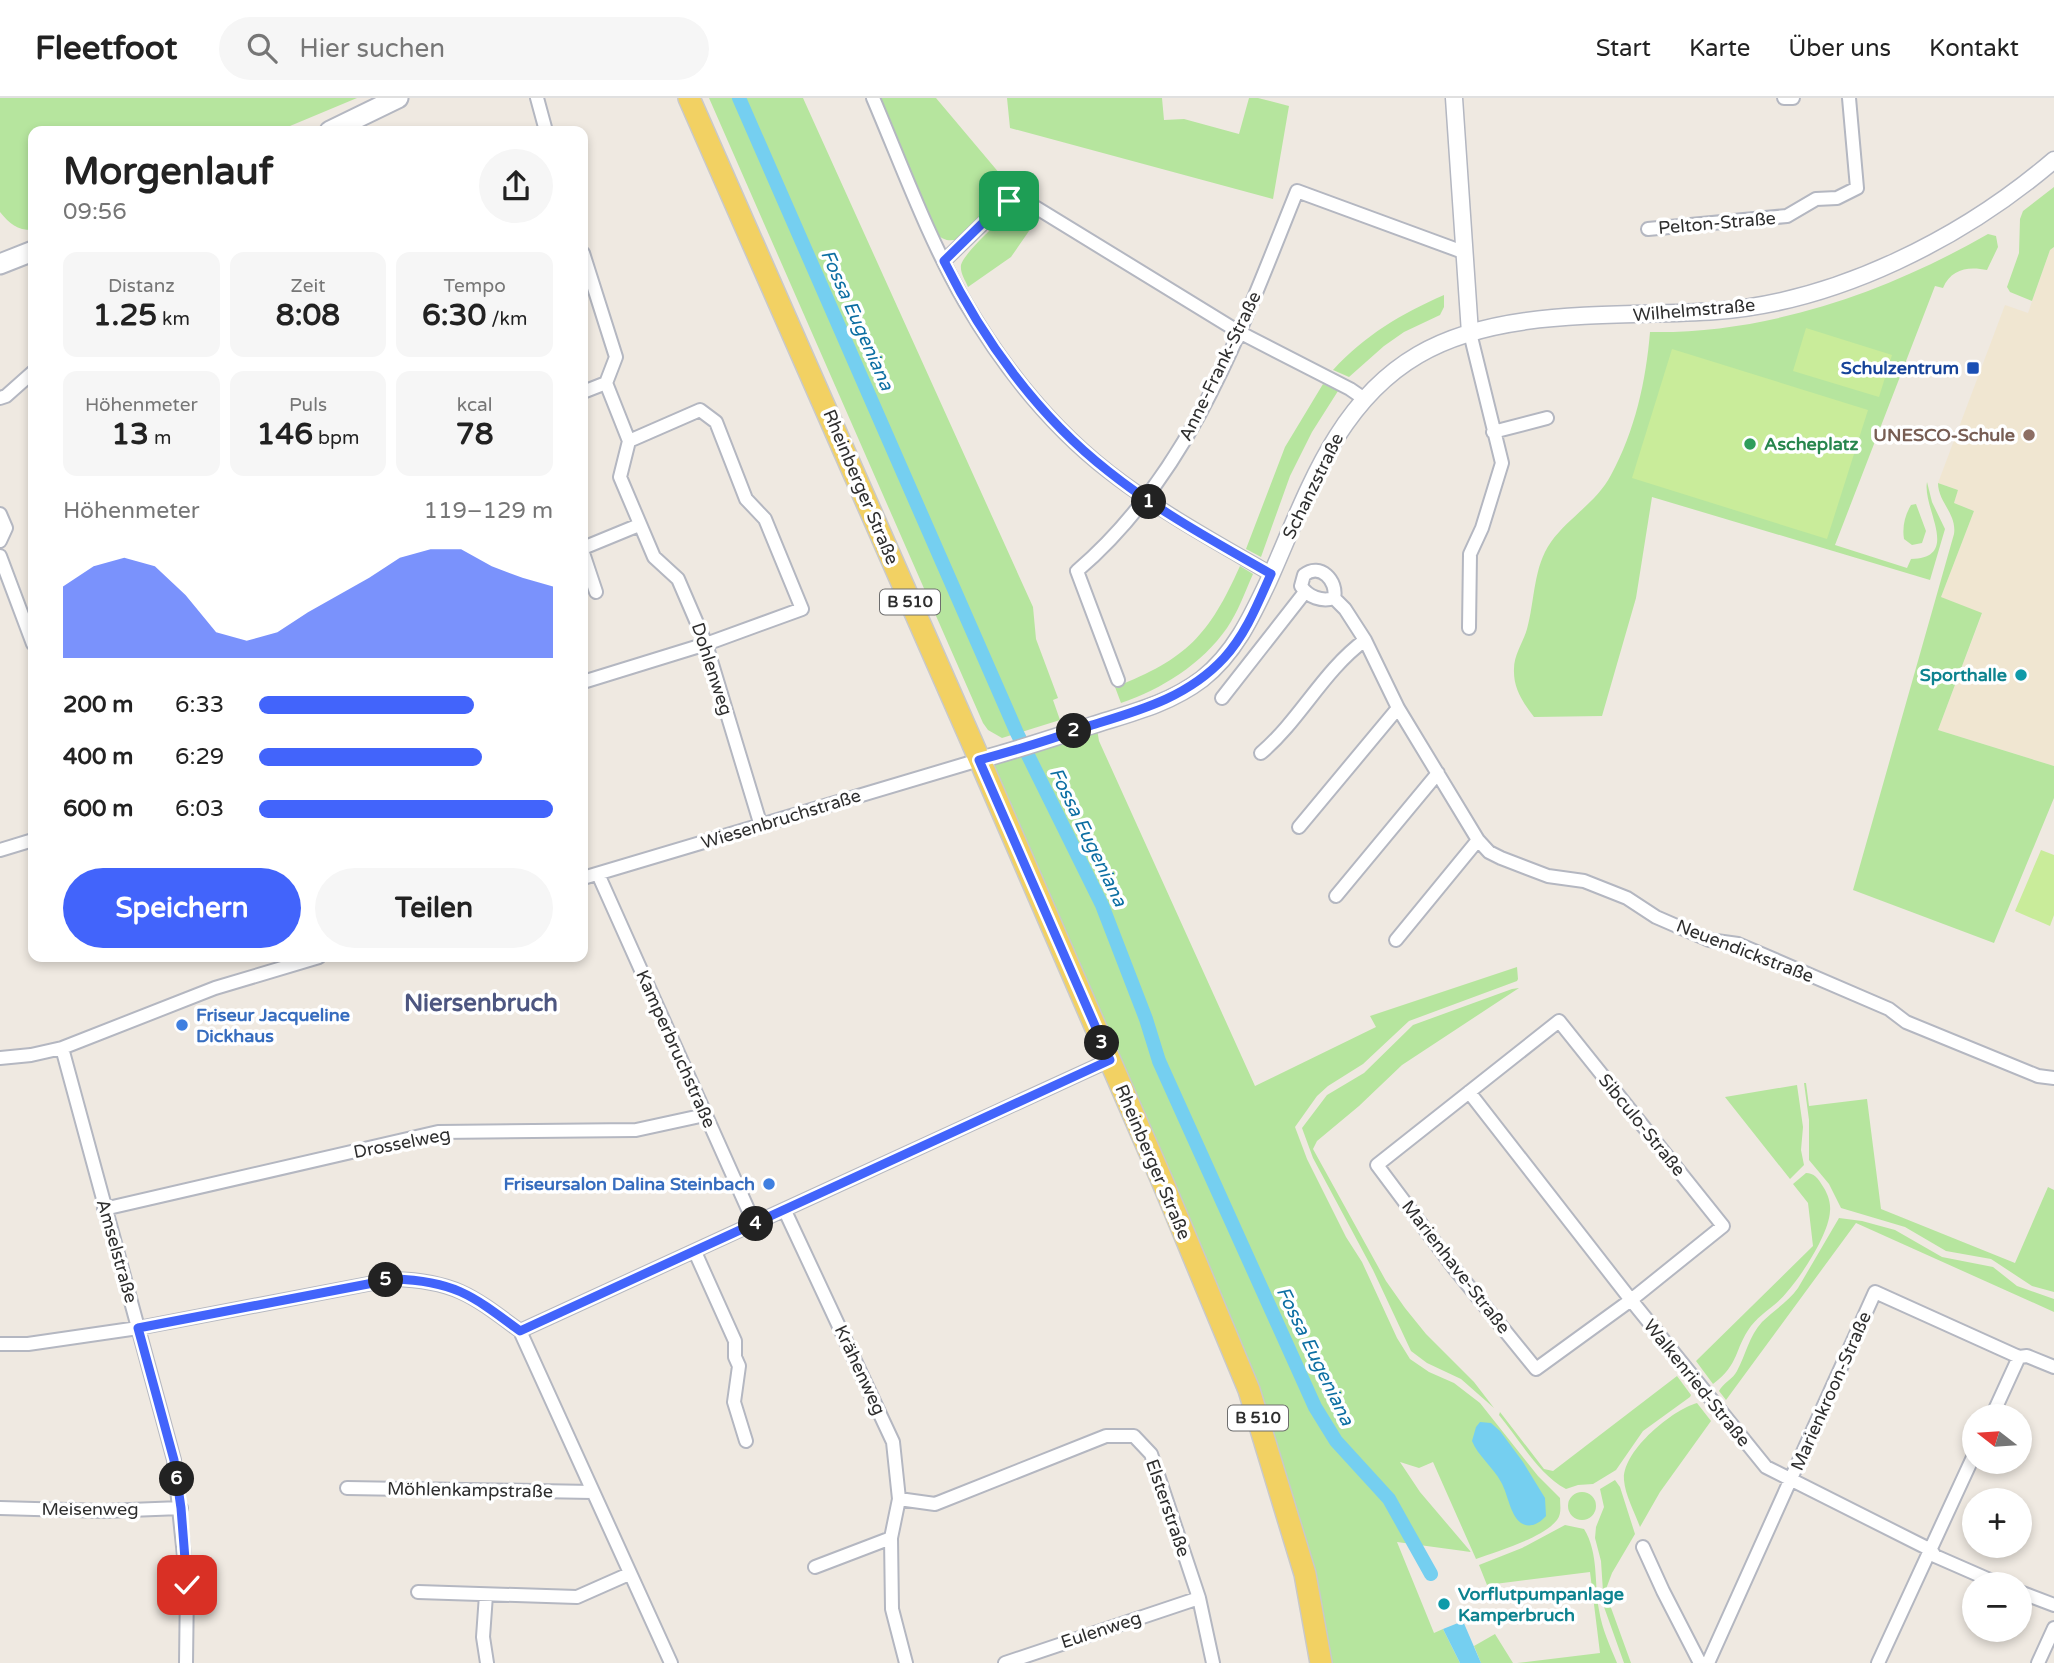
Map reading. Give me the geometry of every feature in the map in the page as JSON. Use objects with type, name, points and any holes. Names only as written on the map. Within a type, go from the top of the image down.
[{"type":"main road","points":[[340,126],[398,98]]},
{"type":"main road","name":"Rheinberger Straße","points":[[689,98],[1110,1060],[1249,1390],[1305,1574],[1321,1663]]},
{"type":"main road","points":[[0,264],[28,253]]},
{"type":"street","points":[[537,98],[545,126]]},
{"type":"street","points":[[873,98],[944,261],[971,312],[1026,388],[1078,445],[1107,471],[1146,499],[1271,574]]},
{"type":"street","points":[[1454,98],[1469,333],[1502,463],[1482,528],[1470,554],[1469,628]]},
{"type":"street","points":[[1784,98],[1793,98]]},
{"type":"street","name":"Pelton-Straße","points":[[1648,229],[1787,216],[1816,199],[1837,198],[1857,188],[1849,98]]},
{"type":"street","name":"Wilhelmstraße","points":[[1469,333],[1522,321],[1719,311],[1788,300],[1851,280],[1911,255],[1979,215],[2053,161]]},
{"type":"street","name":"Anne-Frank-Straße","points":[[1118,680],[1077,571],[1113,539],[1146,499],[1196,420],[1239,331],[1297,191],[1464,252]]},
{"type":"street","points":[[944,261],[1000,206],[1009,201],[1021,200],[1239,331],[1363,398]]},
{"type":"street","points":[[588,269],[615,356],[606,383],[629,441],[699,410],[716,422],[746,499],[765,519],[802,609],[706,644],[588,680]]},
{"type":"street","name":"Schanzstraße","points":[[979,760],[1157,705],[1203,678],[1235,643],[1246,626],[1326,452],[1363,398],[1420,353],[1469,333]]},
{"type":"street","points":[[0,398],[28,376]]},
{"type":"street","points":[[588,390],[606,383]]},
{"type":"street","points":[[1493,432],[1547,418]]},
{"type":"street","name":"Dohlenweg","points":[[629,441],[620,477],[654,557],[678,579],[706,644],[761,826]]},
{"type":"street","points":[[0,514],[6,528],[0,541]]},
{"type":"street","points":[[588,549],[639,526]]},
{"type":"street","points":[[0,556],[28,631]]},
{"type":"street","points":[[588,567],[596,592]]},
{"type":"street","name":"Neuendickstraße","points":[[1222,698],[1305,592],[1301,580],[1308,571],[1323,572],[1336,590],[1334,598],[1345,609],[1365,640],[1398,708],[1478,840],[1489,852],[1548,876],[1584,881],[1627,898],[1656,917],[1709,940],[1738,944],[1889,1009],[1906,1022],[2038,1076],[2054,1078]]},
{"type":"street","points":[[1305,592],[1322,599],[1334,598]]},
{"type":"street","points":[[1261,753],[1279,738],[1345,655],[1365,640]]},
{"type":"street","points":[[1299,827],[1398,708]]},
{"type":"street","name":"Wiesenbruchstraße","points":[[588,877],[979,760]]},
{"type":"street","points":[[1336,896],[1438,773]]},
{"type":"street","points":[[1396,940],[1478,840]]},
{"type":"street","points":[[0,850],[28,842]]},
{"type":"street","name":"Kamperbruchstraße","points":[[597,874],[755,1224]]},
{"type":"street","points":[[0,1058],[62,1048],[215,988],[302,962]]},
{"type":"street","name":"Sibculo-Straße","points":[[1469,1092],[1559,1021],[1723,1226],[1631,1300]]},
{"type":"street","name":"Amselstraße","points":[[62,1048],[174,1460],[187,1585],[186,1663]]},
{"type":"street","points":[[520,1331],[1110,1060]]},
{"type":"street","name":"Walkenried-Straße","points":[[1469,1092],[1631,1300],[1766,1467],[1931,1550],[1935,1556],[1972,1572]]},
{"type":"street","name":"Marienhave-Straße","points":[[1469,1092],[1377,1165],[1454,1268],[1536,1369],[1631,1300]]},
{"type":"street","name":"Drosselweg","points":[[104,1209],[438,1132],[636,1130],[705,1115]]},
{"type":"street","name":"Krähenweg","points":[[785,1211],[893,1442],[900,1499],[891,1538],[892,1609],[906,1663]]},
{"type":"street","points":[[695,1252],[734,1341],[735,1357],[739,1366],[734,1402],[746,1441]]},
{"type":"street","points":[[0,1344],[29,1344],[138,1328],[394,1279],[426,1280],[458,1289],[483,1303],[520,1331],[671,1663]]},
{"type":"street","name":"Marienkroon-Straße","points":[[1790,1481],[1875,1292],[2020,1357],[2027,1356],[2054,1367]]},
{"type":"street","points":[[1998,1404],[2020,1357]]},
{"type":"street","name":"Elsterstraße","points":[[900,1499],[935,1504],[1106,1436],[1134,1436],[1152,1454],[1199,1598],[1213,1663]]},
{"type":"street","points":[[1878,1663],[1965,1474]]},
{"type":"street","points":[[1707,1663],[1790,1481]]},
{"type":"street","name":"Möhlenkampstraße","points":[[347,1488],[593,1492]]},
{"type":"street","name":"Meisenweg","points":[[0,1508],[104,1511],[181,1508]]},
{"type":"street","points":[[815,1567],[891,1538]]},
{"type":"street","points":[[1643,1547],[1700,1663]]},
{"type":"street","points":[[418,1592],[577,1597],[629,1574]]},
{"type":"street","points":[[486,1594],[483,1637],[487,1663]]},
{"type":"street","points":[[2032,1597],[2054,1605]]},
{"type":"street","name":"Eulenweg","points":[[1005,1663],[1034,1651],[1199,1598]]},
{"type":"street","points":[[2038,1663],[2054,1628]]},
{"type":"street","points":[[1034,1651],[1042,1663]]},
{"type":"shaded area","points":[[2054,247],[2054,766],[1938,730],[1982,614],[1941,597],[1974,511],[1954,503],[1958,490],[1938,483],[2005,305],[2028,313],[2050,250]]},
{"type":"green space","points":[[0,98],[357,98],[290,126],[28,126],[28,230],[14,226],[0,212]]},
{"type":"green space","points":[[709,98],[803,98],[1033,607],[1036,639],[1058,698],[1053,700],[1060,720],[1002,738],[988,730],[983,723]]},
{"type":"green space","points":[[879,98],[936,98],[1011,187],[1018,184],[1019,192],[993,203],[958,239],[941,237],[936,233]]},
{"type":"green space","points":[[1007,98],[1162,98],[1164,120],[1184,119],[1239,134],[1249,98],[1289,106],[1273,199],[1010,128]]},
{"type":"green space","points":[[2054,187],[2054,247],[2050,250],[2032,301],[2010,292],[2007,287],[2019,253],[2020,219],[2023,211]]},
{"type":"green space","points":[[1018,209],[1038,218],[1011,257],[968,287],[961,271],[964,260],[996,225]]},
{"type":"green space","points":[[1988,234],[1996,236],[1998,247],[1987,270],[1961,270],[1946,282],[1943,288],[1935,286],[1835,545],[1907,568],[1911,559],[1926,556],[1934,550],[1937,541],[1927,482],[1932,502],[1945,529],[1930,580],[1652,497],[1636,598],[1602,716],[1534,717],[1515,683],[1514,664],[1530,618],[1541,562],[1558,533],[1590,502],[1611,475],[1627,441],[1638,405],[1650,332],[1738,326],[1825,305],[1909,274]]},
{"type":"green space","points":[[1444,295],[1444,307],[1440,315],[1404,332],[1349,377],[1333,370],[1358,346],[1384,327]]},
{"type":"green space","points":[[1806,328],[1892,355],[1879,397],[1793,371]]},
{"type":"green space","name":"Ascheplatz","points":[[1672,349],[1868,410],[1827,539],[1632,478]]},
{"type":"green space","points":[[1323,384],[1338,391],[1312,432],[1290,476],[1261,557],[1246,549],[1285,447]]},
{"type":"green space","points":[[1938,483],[1958,490],[1954,503],[1974,511],[1941,597],[1982,613],[1938,730],[2054,766],[2054,798],[1994,943],[1853,890],[1954,534],[1953,520],[1941,496]]},
{"type":"green space","points":[[1916,504],[1926,531],[1922,543],[1912,545],[1904,539],[1904,526],[1911,505]]},
{"type":"green space","points":[[1240,566],[1253,574],[1235,615],[1217,641],[1180,674],[1121,703],[1115,687],[1161,666],[1193,642],[1218,610]]},
{"type":"green space","points":[[1097,729],[1099,741],[1255,1086],[1376,1027],[1370,1016],[1517,967],[1517,981],[1409,1021],[1363,1064],[1317,1096],[1295,1127],[1307,1159],[1410,1359],[1429,1372],[1454,1383],[1480,1403],[1538,1476],[1560,1498],[1560,1515],[1542,1533],[1476,1559],[1433,1462],[1419,1468],[1400,1462],[1420,1492],[1471,1552],[1397,1542],[1434,1633],[1443,1629],[1460,1663],[1321,1663],[1281,1491],[979,760]]},
{"type":"green space","points":[[2041,850],[2054,855],[2054,915],[2050,926],[2015,911]]},
{"type":"green space","points":[[1519,988],[1402,1065],[1317,1141],[1313,1149],[1386,1281],[1426,1334],[1474,1382],[1494,1408],[1461,1379],[1427,1363],[1411,1351],[1373,1270],[1313,1158],[1302,1128],[1327,1095],[1364,1073],[1413,1025]]},
{"type":"green space","points":[[1804,1083],[1809,1106],[1867,1099],[1881,1209],[2015,1263],[2048,1187],[2054,1190],[2054,1292],[2032,1286],[1991,1259],[1946,1251],[1905,1227],[1841,1208],[1829,1184],[1809,1160],[1809,1120]]},
{"type":"green space","points":[[1797,1085],[1803,1127],[1801,1150],[1804,1165],[1790,1179],[1725,1097]]},
{"type":"green space","points":[[1806,1173],[1817,1178],[1828,1197],[1830,1211],[1825,1231],[1800,1275],[1783,1297],[1751,1326],[1728,1370],[1713,1384],[1696,1361],[1813,1246],[1808,1203],[1793,1184]]},
{"type":"green space","points":[[1839,1218],[1895,1230],[1942,1257],[1993,1267],[2017,1286],[2054,1299],[2054,1312],[1856,1223],[1726,1400],[1719,1391],[1737,1371],[1754,1333],[1798,1288]]},
{"type":"green space","points":[[1677,1376],[1690,1397],[1643,1431],[1616,1470],[1593,1484],[1566,1489],[1556,1482],[1538,1465],[1499,1415],[1500,1412],[1544,1469],[1553,1471]]},
{"type":"green space","points":[[1697,1403],[1711,1421],[1660,1492],[1640,1527],[1624,1480],[1631,1457],[1650,1433],[1662,1423]]},
{"type":"green space","points":[[1615,1480],[1620,1487],[1635,1534],[1612,1573],[1606,1589],[1631,1663],[1624,1663],[1604,1607],[1601,1561],[1595,1538],[1596,1527],[1604,1507],[1600,1489]]},
{"type":"green space","points":[[1582,1492],[1592,1496],[1596,1506],[1592,1516],[1582,1520],[1572,1516],[1568,1506],[1572,1496]]},
{"type":"green space","points":[[1565,1525],[1584,1529],[1589,1538],[1594,1558],[1600,1617],[1617,1663],[1517,1663],[1600,1653],[1590,1572],[1487,1585],[1479,1565],[1522,1548]]},
{"type":"green space","points":[[1495,1634],[1513,1663],[1481,1663],[1474,1646]]},
{"type":"water","points":[[1480,1422],[1491,1423],[1500,1431],[1545,1498],[1546,1516],[1538,1523],[1528,1525],[1517,1519],[1501,1482],[1472,1441]]},
{"type":"water","points":[[1463,1621],[1481,1663],[1460,1663],[1443,1629]]},
{"type":"waterway","name":"Fossa Eugeniana","points":[[739,98],[1017,733],[1102,905],[1146,1019],[1159,1061],[1315,1407],[1336,1441],[1389,1499],[1431,1574]]},
{"type":"place","name":"Schulzentrum","points":[[1973,368]]},
{"type":"place","name":"UNESCO-Schule","points":[[2029,435]]},
{"type":"place","name":"Ascheplatz","points":[[1750,444]]},
{"type":"place","name":"Sporthalle","points":[[2021,675]]},
{"type":"place","name":"Friseur Jacqueline Dickhaus","points":[[182,1025]]},
{"type":"place","name":"Friseursalon Dalina Steinbach","points":[[769,1184]]},
{"type":"place","name":"Vorflutpumpanlage Kamperbruch","points":[[1444,1604]]},
{"type":"district","name":"Niersenbruch","points":[[481,1003]]},
{"type":"route","points":[[187,1585],[174,1460],[138,1328],[394,1279],[426,1280],[458,1289],[483,1303],[520,1331],[1110,1060],[979,760],[1137,712],[1189,688],[1225,657],[1246,626],[1271,574],[1169,515],[1107,471],[1049,415],[985,333],[944,261],[1000,206],[1009,201]]}]
